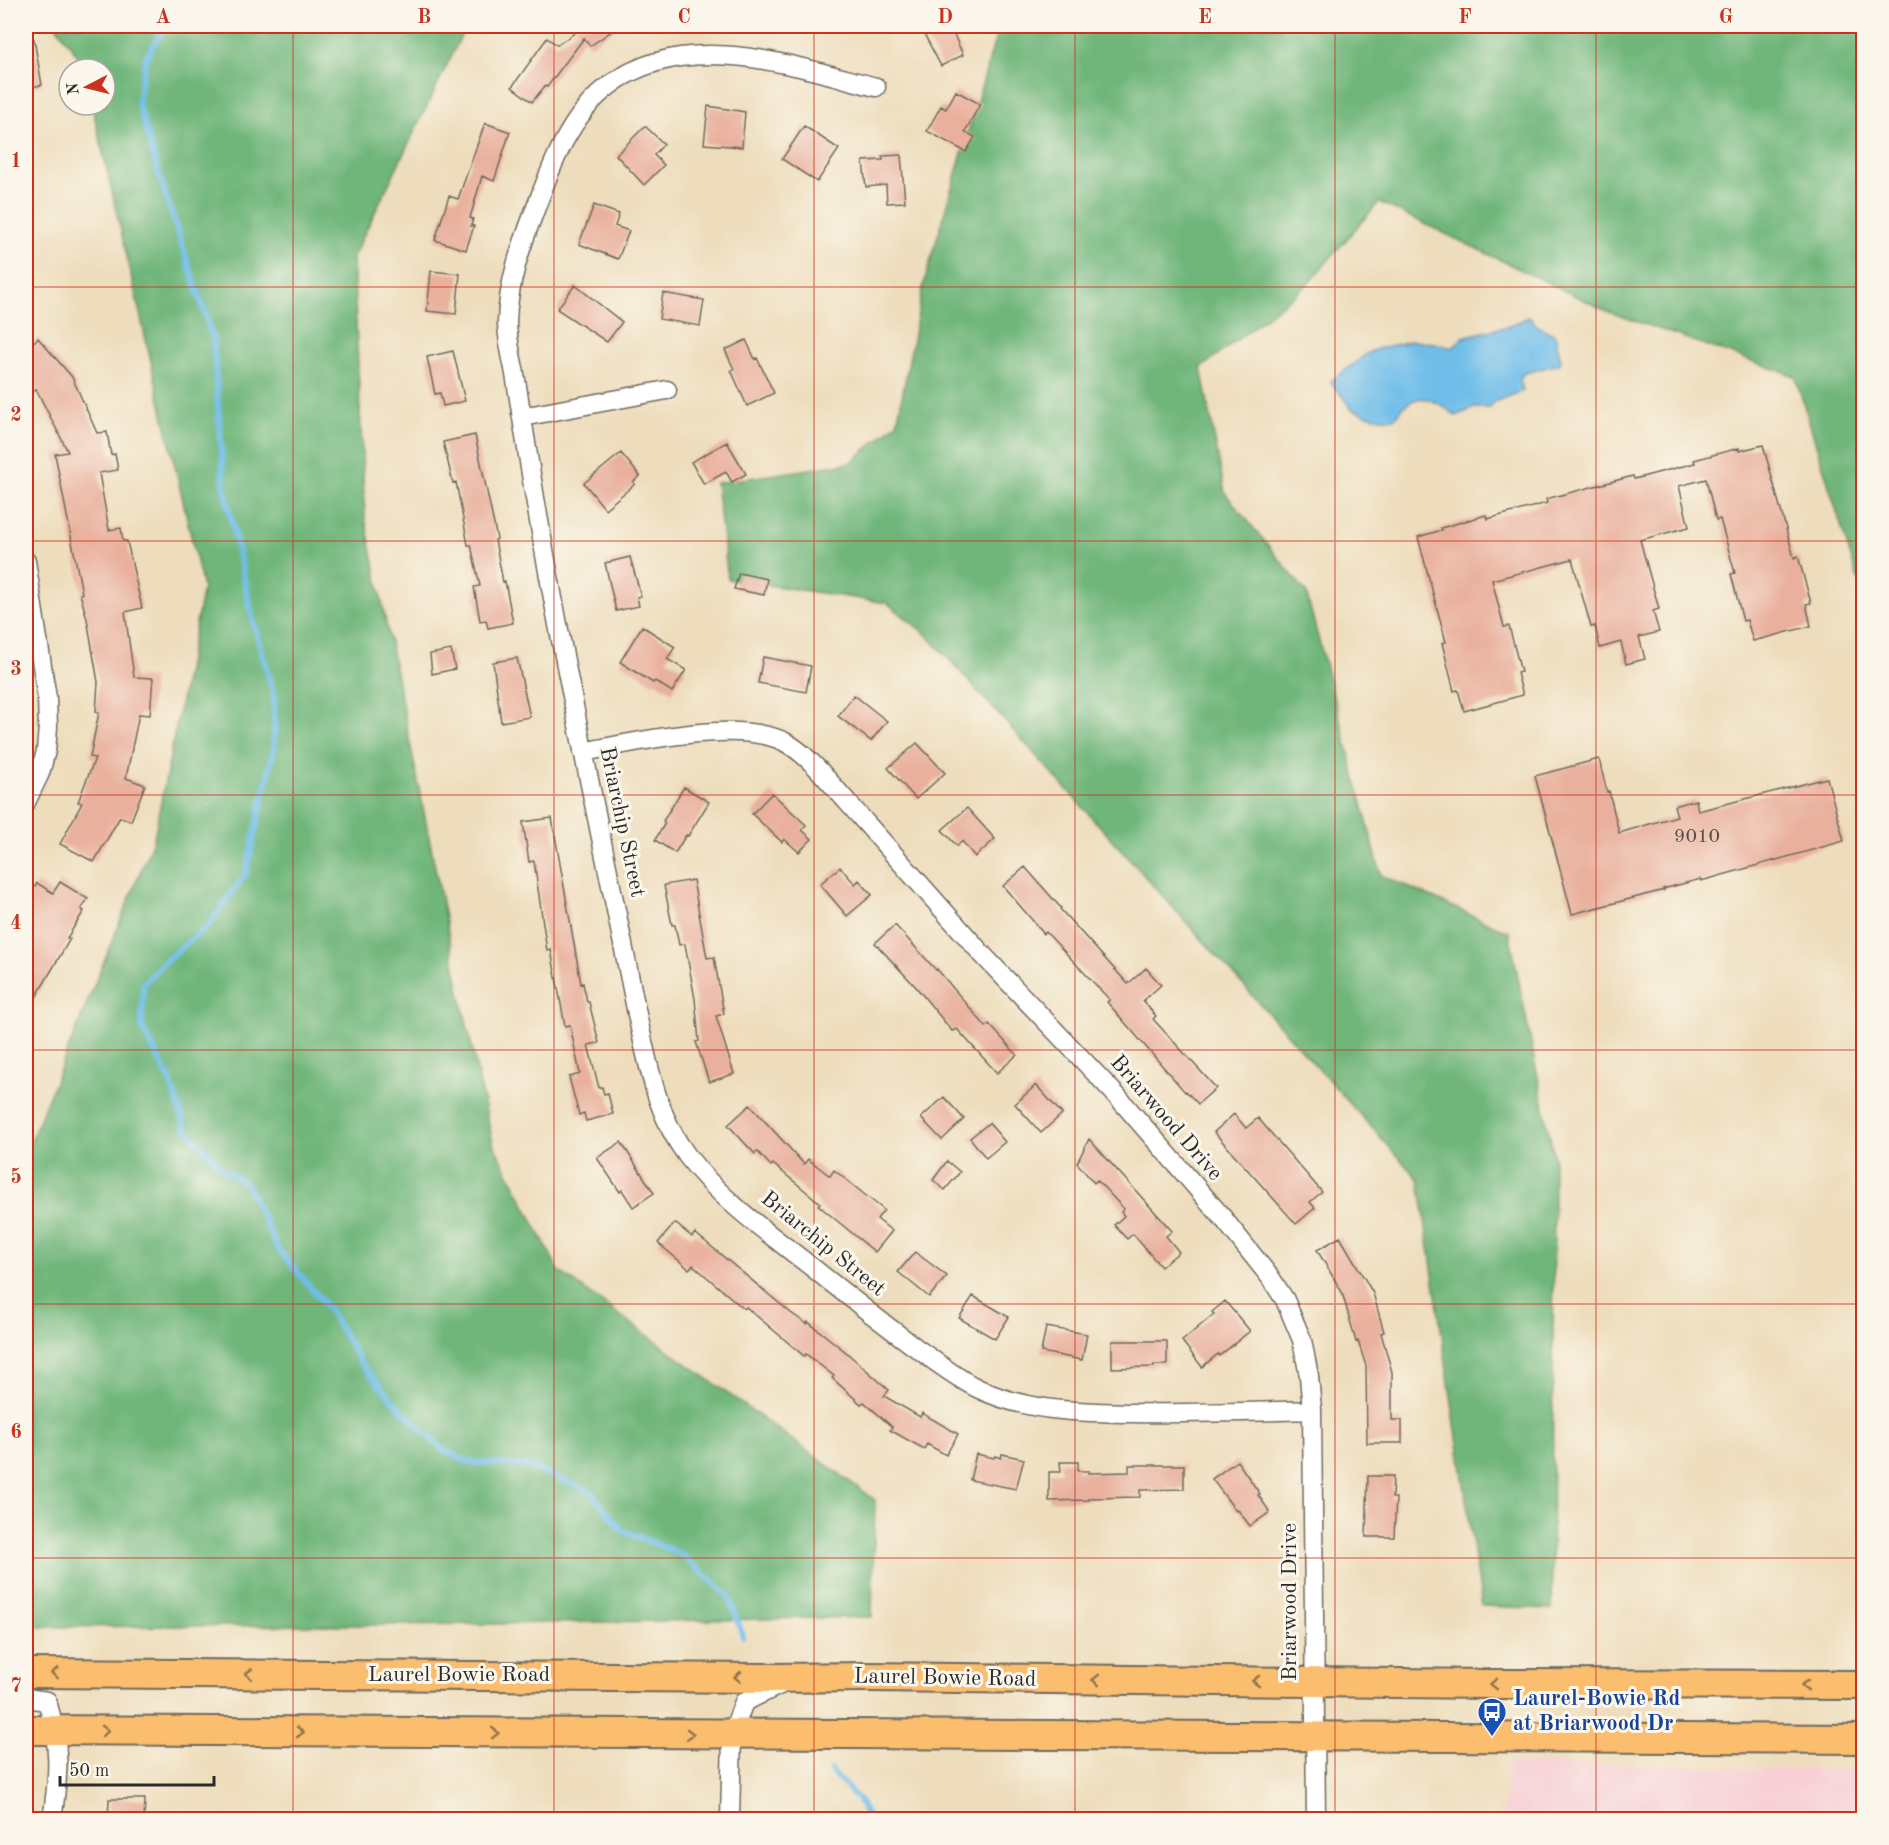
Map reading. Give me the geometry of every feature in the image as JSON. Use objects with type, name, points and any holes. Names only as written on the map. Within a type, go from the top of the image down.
[{"type":"main road","name":"Laurel Bowie Road","points":[[26,1673],[1863,1685]]},
{"type":"main road","points":[[26,1730],[1863,1739]]},
{"type":"street","name":"Briarchip Street","points":[[876,87],[774,61],[731,56],[690,56],[636,69],[609,85],[590,103],[573,125],[552,165],[515,264],[507,324],[547,571],[648,1067],[659,1104],[672,1133],[689,1157],[733,1203],[889,1327],[956,1376],[996,1396],[1049,1410],[1078,1412],[1161,1414],[1312,1410]]},
{"type":"street","points":[[522,417],[667,390]]},
{"type":"street","points":[[26,561],[47,698],[48,727],[46,751],[40,773],[26,802]]},
{"type":"street","name":"Briarwood Drive","points":[[583,752],[693,734],[734,732],[781,740],[807,758],[982,954],[1117,1096],[1270,1276],[1286,1300],[1302,1340],[1309,1376],[1312,1410],[1316,1820]]},
{"type":"street","points":[[730,1820],[732,1734],[744,1702],[796,1677]]},
{"type":"street","points":[[26,1698],[47,1701],[56,1730],[58,1768],[52,1820]]},
{"type":"shaded area","points":[[1508,1763],[1863,1770],[1863,1819],[1503,1819]]},
{"type":"green space","points":[[56,26],[466,26],[353,257],[365,518],[463,1007],[493,1143],[559,1271],[875,1500],[872,1617],[492,1624],[26,1627],[26,1153],[154,838],[203,588],[95,117],[117,117],[117,57],[78,57]]},
{"type":"green space","points":[[999,26],[1863,26],[1863,581],[1858,580],[1795,376],[1609,312],[1379,202],[1306,286],[1201,368],[1225,493],[1306,592],[1381,875],[1509,932],[1554,1158],[1552,1609],[1482,1606],[1419,1180],[928,636],[887,603],[728,579],[716,483],[850,463],[897,423],[923,287]]},
{"type":"water","points":[[1529,317],[1536,325],[1555,335],[1561,360],[1558,364],[1522,374],[1520,380],[1523,391],[1494,402],[1490,408],[1473,408],[1456,416],[1432,400],[1417,399],[1409,402],[1395,418],[1377,418],[1350,408],[1331,381],[1368,353],[1377,349],[1411,341],[1434,343],[1453,348],[1463,337],[1509,326]]},
{"type":"building","points":[[575,26],[619,26],[590,46],[584,38],[547,87],[545,86],[532,102],[512,87],[547,38],[557,45],[579,30]]},
{"type":"building","points":[[920,26],[950,26],[963,55],[941,66]]},
{"type":"building","points":[[34,39],[42,85],[26,88],[26,40]]},
{"type":"building","points":[[956,91],[980,104],[965,132],[975,137],[966,152],[927,131],[941,106],[946,109]]},
{"type":"building","points":[[708,106],[745,112],[742,147],[704,144]]},
{"type":"building","points":[[485,123],[510,132],[494,181],[482,176],[470,218],[473,219],[471,226],[474,226],[466,250],[435,240],[449,196],[458,199]]},
{"type":"building","points":[[645,126],[664,144],[654,155],[664,165],[644,185],[616,155]]},
{"type":"building","points":[[804,126],[839,149],[817,182],[782,159]]},
{"type":"building","points":[[901,155],[905,202],[887,203],[886,185],[866,187],[863,161],[883,160],[882,156]]},
{"type":"building","points":[[594,205],[619,214],[615,226],[629,231],[618,259],[579,244]]},
{"type":"building","points":[[431,271],[460,274],[456,314],[427,311]]},
{"type":"building","points":[[575,285],[622,322],[607,342],[557,309]]},
{"type":"building","points":[[663,293],[704,300],[700,326],[659,319]]},
{"type":"building","points":[[38,338],[72,377],[97,433],[107,432],[111,455],[115,454],[118,470],[99,473],[109,530],[121,528],[123,541],[127,541],[142,608],[125,612],[134,677],[153,678],[150,715],[139,714],[126,778],[145,785],[131,821],[120,817],[94,862],[60,844],[82,803],[78,802],[95,758],[90,757],[99,712],[96,712],[98,682],[55,454],[68,452],[36,389],[26,398],[26,349]]},
{"type":"building","points":[[746,340],[774,393],[747,406],[725,350]]},
{"type":"building","points":[[453,351],[465,401],[443,406],[440,393],[435,394],[427,357]]},
{"type":"building","points":[[475,435],[513,623],[488,628],[486,620],[480,621],[474,587],[480,586],[471,545],[468,545],[456,482],[453,483],[443,442]]},
{"type":"building","points":[[727,442],[746,474],[732,482],[726,472],[704,484],[691,462]]},
{"type":"building","points":[[1763,445],[1794,558],[1798,556],[1811,603],[1806,604],[1811,626],[1753,641],[1747,620],[1743,621],[1731,574],[1735,573],[1720,519],[1716,520],[1706,479],[1679,486],[1689,527],[1640,540],[1659,609],[1653,611],[1659,632],[1639,637],[1645,659],[1626,664],[1621,642],[1600,648],[1595,626],[1591,627],[1572,559],[1492,580],[1504,627],[1509,626],[1521,672],[1517,673],[1523,695],[1464,711],[1458,690],[1454,691],[1442,643],[1446,642],[1418,537],[1486,515],[1487,519],[1547,503],[1546,499],[1633,476],[1634,479],[1695,463],[1694,460],[1739,448],[1739,451]]},
{"type":"building","points":[[621,453],[640,476],[633,482],[635,484],[605,509],[584,483]]},
{"type":"building","points":[[630,557],[641,596],[637,597],[639,606],[616,611],[605,563]]},
{"type":"building","points":[[739,573],[767,579],[764,595],[734,589]]},
{"type":"building","points":[[642,626],[675,647],[667,659],[686,670],[672,692],[620,662]]},
{"type":"building","points":[[451,650],[455,669],[432,674],[430,654]]},
{"type":"building","points":[[763,657],[811,666],[806,692],[758,683]]},
{"type":"building","points":[[517,658],[530,717],[501,722],[493,662]]},
{"type":"building","points":[[854,695],[887,721],[871,741],[838,716]]},
{"type":"building","points":[[917,743],[945,773],[916,799],[888,768]]},
{"type":"building","points":[[1599,759],[1619,833],[1677,816],[1674,806],[1696,800],[1698,811],[1827,778],[1844,841],[1572,914],[1535,776]]},
{"type":"building","points":[[684,787],[709,802],[675,853],[655,840],[665,823],[663,821]]},
{"type":"building","points":[[772,793],[806,825],[802,830],[812,839],[799,852],[784,839],[782,842],[752,814]]},
{"type":"building","points":[[967,808],[995,839],[975,857],[962,841],[957,846],[942,830]]},
{"type":"building","points":[[552,818],[581,984],[583,983],[587,1002],[589,1002],[599,1043],[588,1045],[599,1088],[602,1087],[604,1094],[608,1093],[613,1114],[586,1121],[584,1113],[579,1115],[569,1077],[580,1074],[570,1025],[565,1026],[551,950],[547,951],[534,861],[529,862],[523,822]]},
{"type":"building","points":[[840,867],[855,884],[859,880],[872,895],[847,916],[820,884]]},
{"type":"building","points":[[1025,867],[1128,984],[1146,968],[1161,985],[1143,1001],[1156,1016],[1153,1019],[1216,1088],[1198,1104],[1107,1002],[1110,1000],[1046,932],[1044,934],[1003,886]]},
{"type":"building","points":[[693,880],[707,958],[714,957],[724,1014],[716,1016],[734,1074],[709,1082],[696,1042],[699,1041],[695,999],[685,944],[679,945],[675,925],[672,925],[664,885]]},
{"type":"building","points":[[60,882],[88,899],[81,909],[84,911],[67,938],[70,939],[26,1014],[26,902],[37,883],[53,893]]},
{"type":"building","points":[[895,925],[937,969],[986,1027],[989,1024],[1017,1055],[997,1073],[957,1029],[952,1031],[916,987],[875,943]]},
{"type":"building","points":[[1036,1085],[1062,1114],[1041,1133],[1015,1104]]},
{"type":"building","points":[[944,1097],[964,1119],[942,1140],[921,1118]]},
{"type":"building","points":[[750,1105],[804,1164],[808,1159],[830,1176],[834,1170],[884,1210],[877,1219],[892,1231],[875,1252],[773,1164],[771,1166],[757,1151],[755,1154],[728,1125]]},
{"type":"building","points":[[1234,1114],[1246,1128],[1258,1118],[1322,1192],[1310,1202],[1315,1208],[1296,1224],[1214,1132]]},
{"type":"building","points":[[989,1123],[1005,1142],[986,1158],[970,1138]]},
{"type":"building","points":[[1089,1139],[1172,1231],[1166,1236],[1179,1252],[1161,1267],[1133,1234],[1127,1239],[1114,1225],[1124,1216],[1121,1212],[1124,1209],[1097,1180],[1094,1183],[1077,1163]]},
{"type":"building","points":[[621,1142],[654,1193],[633,1207],[597,1158]]},
{"type":"building","points":[[947,1161],[960,1172],[945,1190],[933,1180]]},
{"type":"building","points":[[675,1223],[692,1237],[695,1233],[791,1313],[807,1324],[808,1322],[847,1353],[889,1390],[884,1396],[920,1417],[922,1413],[958,1434],[946,1455],[927,1444],[924,1449],[890,1430],[892,1427],[864,1402],[861,1404],[832,1378],[834,1376],[806,1354],[804,1356],[746,1307],[744,1309],[693,1265],[689,1269],[658,1243]]},
{"type":"building","points":[[1340,1237],[1373,1293],[1392,1372],[1392,1420],[1402,1420],[1402,1443],[1367,1443],[1366,1366],[1358,1341],[1356,1342],[1342,1292],[1317,1250]]},
{"type":"building","points":[[915,1252],[947,1276],[929,1297],[898,1272]]},
{"type":"building","points":[[973,1296],[1009,1317],[995,1339],[959,1318]]},
{"type":"building","points":[[1225,1301],[1250,1331],[1202,1367],[1182,1341],[1214,1314],[1212,1312]]},
{"type":"building","points":[[1046,1327],[1087,1334],[1082,1360],[1041,1352]]},
{"type":"building","points":[[1112,1341],[1167,1341],[1167,1365],[1112,1368]]},
{"type":"building","points":[[976,1454],[1001,1458],[1002,1454],[1024,1459],[1016,1489],[970,1480]]},
{"type":"building","points":[[1237,1461],[1270,1512],[1250,1526],[1212,1479]]},
{"type":"building","points":[[1060,1462],[1078,1462],[1078,1471],[1089,1471],[1088,1473],[1129,1472],[1129,1465],[1184,1465],[1184,1489],[1140,1490],[1140,1497],[1049,1501],[1049,1472],[1061,1472]]},
{"type":"building","points":[[1368,1476],[1393,1476],[1392,1498],[1396,1498],[1394,1537],[1366,1537]]},
{"type":"building","points":[[109,1799],[145,1799],[144,1820],[108,1820]]},
{"type":"waterway","points":[[165,26],[146,57],[138,102],[158,172],[213,338],[224,485],[253,621],[274,695],[274,749],[246,873],[209,925],[163,963],[143,984],[142,1027],[170,1080],[186,1129],[224,1170],[246,1183],[278,1249],[328,1308],[362,1365],[398,1406],[442,1449],[468,1462],[529,1466],[591,1492],[622,1530],[681,1554],[728,1595],[743,1636]]},
{"type":"waterway","points":[[831,1771],[858,1799],[869,1820]]},
{"type":"place","name":"Laurel-Bowie Rd at Briarwood Dr","points":[[1492,1738]]}]
